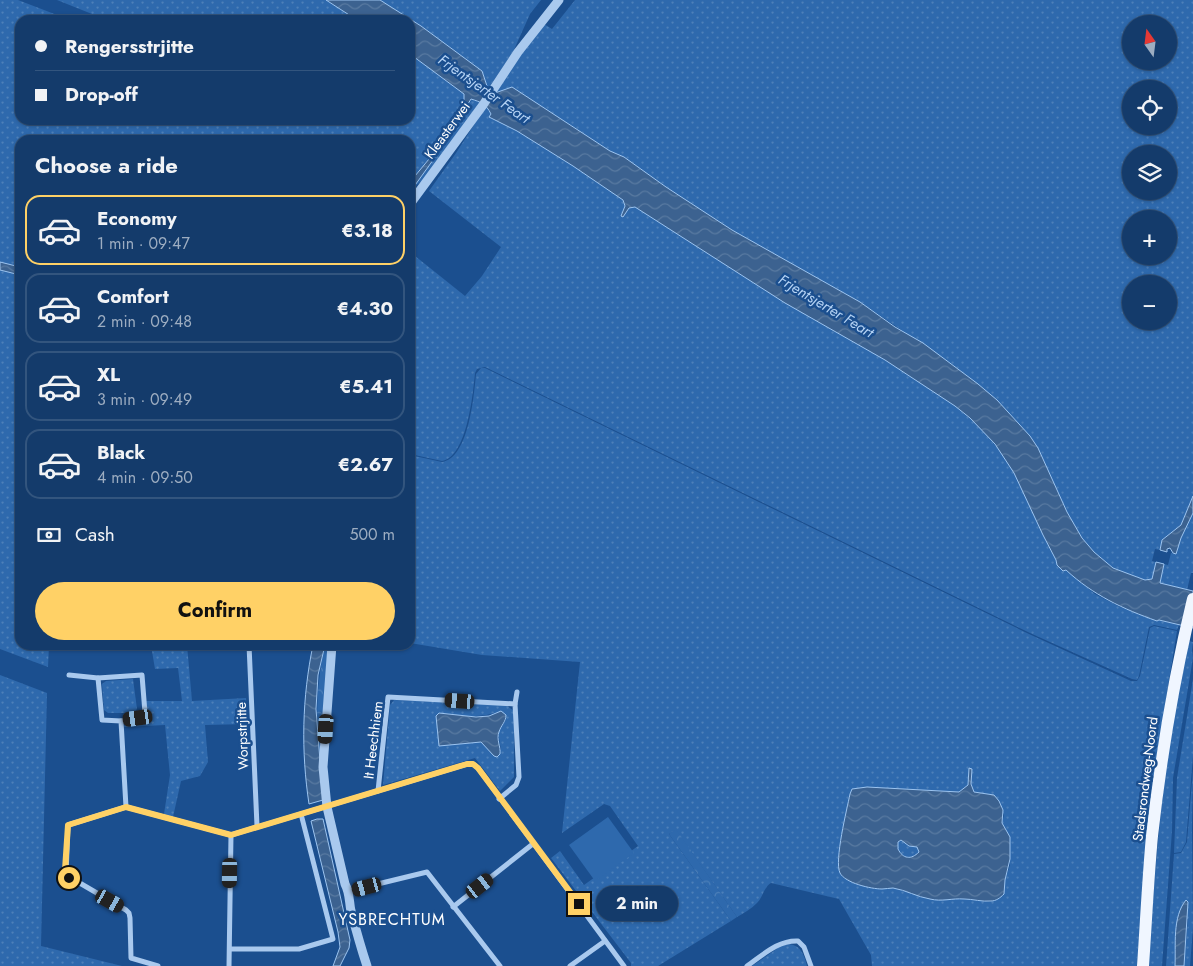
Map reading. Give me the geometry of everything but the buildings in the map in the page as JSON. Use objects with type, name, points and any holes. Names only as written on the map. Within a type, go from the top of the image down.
[{"type":"main road","name":"Stadsrondweg-Noord","points":[[1143,966],[1155,818],[1171,701],[1193,599]]},
{"type":"street","name":"Kleasterwei","points":[[415,197],[483,105],[518,52],[559,0]]},
{"type":"street","name":"Worpstrjitte","points":[[249,650],[257,826]]},
{"type":"street","points":[[332,650],[323,767],[327,807],[345,884],[349,891],[351,909],[367,966]]},
{"type":"street","points":[[70,675],[98,678],[142,675],[145,713],[138,718],[121,721],[102,720],[98,678]]},
{"type":"street","points":[[499,799],[516,785],[519,778],[515,704],[517,692]]},
{"type":"street","name":"It Heechhiem","points":[[378,790],[388,696],[515,704]]},
{"type":"street","points":[[121,721],[126,807]]},
{"type":"street","points":[[158,966],[131,958],[130,918],[126,910],[66,875],[68,825],[126,807],[231,835],[467,764],[473,764],[478,768],[624,966]]},
{"type":"street","points":[[230,949],[298,949],[333,940],[300,814]]},
{"type":"street","points":[[229,966],[231,835]]},
{"type":"street","points":[[453,907],[534,843]]},
{"type":"street","points":[[349,891],[427,872],[500,966]]},
{"type":"street","points":[[747,966],[777,945],[789,940],[798,941],[804,947],[811,966]]},
{"type":"street","points":[[570,966],[605,941]]},
{"type":"green space","points":[[0,0],[18,0],[57,15],[15,15],[15,125],[415,125],[415,58],[464,94],[464,100],[434,152],[415,176],[415,135],[15,135],[15,266],[0,262]]},
{"type":"green space","points":[[57,0],[326,0],[349,15],[94,15]]},
{"type":"green space","points":[[380,0],[541,0],[530,14],[513,52],[488,89],[482,71],[415,22],[415,15],[404,15]]},
{"type":"green space","points":[[575,0],[1193,0],[1193,496],[1181,525],[1162,540],[1160,550],[1155,549],[1152,561],[1156,562],[1152,579],[1145,580],[1113,568],[1094,552],[1082,538],[1067,512],[1038,449],[1030,436],[997,400],[953,365],[860,302],[732,230],[624,157],[610,151],[530,100],[507,89],[495,93],[506,74],[544,24],[552,29]]},
{"type":"green space","points":[[472,99],[480,102],[423,180],[415,186]]},
{"type":"green space","points":[[486,106],[491,114],[489,117],[517,131],[623,200],[625,207],[621,215],[623,217],[629,208],[635,207],[785,303],[885,360],[955,406],[982,429],[1004,456],[1052,553],[1063,571],[1066,570],[1095,594],[1120,607],[1157,620],[1179,625],[1177,630],[1154,625],[1149,627],[1139,676],[1137,680],[1132,679],[1030,633],[485,367],[477,369],[475,373],[473,395],[463,437],[451,457],[442,461],[415,455],[415,256],[465,296],[482,276],[501,247],[429,191]]},
{"type":"green space","points":[[0,270],[15,274],[15,650],[49,650],[48,667],[0,649]]},
{"type":"green space","points":[[481,368],[485,368],[1029,634],[1131,681],[1137,681],[1140,676],[1150,628],[1154,626],[1177,631],[1152,786],[1137,966],[872,966],[871,955],[839,899],[771,883],[757,903],[737,917],[676,830],[669,834],[731,921],[658,966],[631,966],[631,963],[551,858],[560,851],[584,885],[638,846],[610,806],[604,804],[562,833],[580,662],[482,655],[415,644],[415,456],[442,462],[451,458],[458,450],[464,438],[474,396],[476,374]],"holes":[[[969,769],[974,792],[994,795],[1004,815],[1002,823],[1010,837],[1010,865],[1005,880],[1004,894],[990,902],[963,899],[928,899],[905,891],[892,888],[881,889],[843,878],[840,843],[850,794],[867,787],[959,792],[968,785]]]},
{"type":"green space","points":[[1193,513],[1193,573],[1191,573],[1187,590],[1160,583],[1164,564],[1168,565],[1171,553],[1176,554],[1181,538]]},
{"type":"green space","points":[[1189,641],[1193,642],[1193,658],[1173,778],[1172,831],[1162,966],[1148,966],[1164,781],[1180,680]]},
{"type":"green space","points":[[152,650],[187,650],[192,701],[246,698],[248,724],[205,725],[208,762],[200,776],[181,781],[173,817],[164,814],[170,775],[165,725],[124,727],[126,721],[143,719],[146,713],[145,701],[182,701],[178,668],[155,669]]},
{"type":"green space","points":[[324,650],[330,650],[319,757],[317,728],[320,674]]},
{"type":"green space","points":[[0,675],[47,693],[41,946],[122,966],[0,966]]},
{"type":"green space","points":[[133,679],[137,709],[134,713],[108,713],[104,710],[102,684],[106,681]]},
{"type":"green space","points":[[1193,679],[1193,756],[1186,842],[1181,852],[1174,853],[1177,778]]},
{"type":"green space","points":[[394,700],[506,705],[514,711],[514,777],[500,791],[475,758],[383,785],[390,705]],"holes":[[[501,711],[506,720],[498,732],[501,750],[476,741],[439,745],[444,713],[473,716]]]},
{"type":"green space","points":[[1193,769],[1193,927],[1190,966],[1184,966],[1188,919],[1177,923],[1175,966],[1166,966],[1174,854],[1181,853],[1187,842]]},
{"type":"green space","points":[[608,817],[634,853],[595,881],[569,845]]},
{"type":"green space","points":[[676,829],[737,917],[731,921],[669,834]]},
{"type":"green space","points":[[902,840],[917,847],[919,852],[911,857],[901,854],[898,842]]},
{"type":"green space","points":[[788,944],[799,948],[807,966],[752,966],[781,946]]},
{"type":"water","points":[[326,0],[380,0],[404,15],[349,15]]},
{"type":"water","name":"Frjentsjerter Feart","points":[[415,22],[482,71],[488,89],[495,93],[512,87],[610,151],[624,157],[732,230],[860,302],[895,327],[923,343],[978,384],[997,400],[1030,436],[1038,448],[1067,512],[1082,538],[1094,552],[1113,568],[1145,580],[1152,579],[1156,562],[1164,564],[1160,583],[1193,591],[1193,628],[1157,621],[1132,611],[1098,594],[1066,570],[1063,571],[1057,565],[1014,473],[995,444],[970,418],[955,406],[885,360],[785,303],[635,207],[629,208],[623,217],[621,216],[625,206],[623,200],[517,131],[489,117],[491,114],[480,102],[471,99],[441,149],[415,185],[415,176],[441,141],[464,100],[464,94],[415,58]]},
{"type":"water","points":[[0,262],[15,266],[15,274],[0,270]]},
{"type":"water","points":[[1193,496],[1193,513],[1181,538],[1176,554],[1170,548],[1167,549],[1167,552],[1160,550],[1162,540],[1181,525]]},
{"type":"water","points":[[312,650],[324,650],[318,675],[316,709],[323,800],[309,804],[306,784],[304,724]]},
{"type":"water","points":[[501,711],[506,715],[498,735],[500,754],[497,757],[481,742],[439,746],[436,716],[439,713],[476,717],[489,716]]},
{"type":"water","points":[[969,768],[972,769],[971,784],[974,792],[994,795],[1003,810],[1002,823],[1010,837],[1010,859],[1004,894],[999,898],[988,901],[934,900],[893,888],[877,889],[865,887],[847,880],[840,873],[840,847],[852,789],[867,787],[959,792],[968,785]],"holes":[[[901,840],[909,846],[917,847],[919,852],[910,857],[902,855],[898,849],[898,842]]]},
{"type":"water","points":[[323,819],[350,940],[349,948],[340,966],[333,966],[340,947],[311,821]]},
{"type":"water","points":[[1186,900],[1188,902],[1184,966],[1175,966],[1177,923]]},
{"type":"district","name":"YSBRECHTUM","points":[[392,919]]},
{"type":"route","points":[[69,878],[65,870],[68,825],[126,807],[231,835],[467,764],[473,764],[478,768],[499,799],[579,904]]}]
